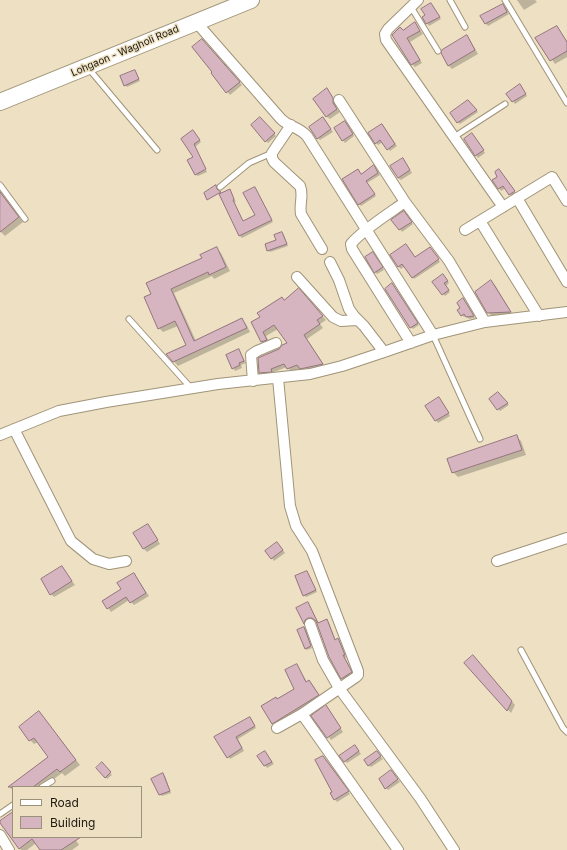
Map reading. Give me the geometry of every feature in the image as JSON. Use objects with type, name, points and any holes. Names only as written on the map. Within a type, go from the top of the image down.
[{"type":"main road","name":"Lohgaon - Wagholi Road","points":[[0,102],[251,0]]},
{"type":"street","points":[[414,3],[388,29],[385,34],[386,40],[503,207]]},
{"type":"street","points":[[196,22],[281,119],[291,126],[302,130],[307,136],[433,334]]},
{"type":"street","points":[[339,100],[405,202],[449,261],[485,322]]},
{"type":"street","points":[[291,126],[272,153],[272,158],[274,162],[300,186],[302,190],[301,214],[322,249]]},
{"type":"street","points":[[465,230],[552,177],[567,201]]},
{"type":"street","points":[[517,198],[567,282]]},
{"type":"street","points":[[405,202],[354,240],[351,244],[352,249],[412,343]]},
{"type":"street","points":[[480,221],[539,316]]},
{"type":"street","points":[[330,262],[339,280],[349,309],[384,352]]},
{"type":"street","points":[[297,277],[333,317],[341,321],[357,320]]},
{"type":"street","points":[[0,434],[60,411],[218,384],[310,374],[342,366],[412,343],[433,334],[485,322],[567,312]]},
{"type":"street","points":[[253,381],[251,355],[276,343]]},
{"type":"street","points":[[277,728],[302,714],[356,678],[358,675],[358,671],[312,551],[296,526],[293,518],[290,506],[278,378]]},
{"type":"street","points":[[14,429],[71,541],[93,559],[109,564],[126,561]]},
{"type":"street","points":[[497,561],[565,539],[567,549]]},
{"type":"street","points":[[310,624],[323,660],[340,688],[420,798],[454,850]]},
{"type":"street","points":[[302,714],[398,850]]},
{"type":"street","points":[[0,835],[9,850]]},
{"type":"lane","points":[[450,0],[465,27]]},
{"type":"lane","points":[[505,0],[567,103]]},
{"type":"lane","points":[[414,3],[438,51]]},
{"type":"lane","points":[[88,67],[157,150]]},
{"type":"lane","points":[[454,137],[505,104]]},
{"type":"lane","points":[[220,187],[249,163],[272,153]]},
{"type":"lane","points":[[0,185],[25,219]]},
{"type":"lane","points":[[130,318],[191,388]]},
{"type":"lane","points":[[433,334],[480,439]]},
{"type":"lane","points":[[521,650],[563,728],[567,732]]},
{"type":"lane","points":[[44,786],[52,781]]},
{"type":"lane","points":[[0,814],[12,806]]},
{"type":"building","points":[[431,3],[440,17],[426,24],[422,17],[425,15],[421,9]]},
{"type":"building","points":[[503,4],[507,12],[485,24],[480,16]]},
{"type":"building","points":[[415,22],[420,31],[407,38],[420,60],[411,65],[392,35],[400,27],[403,30]]},
{"type":"building","points":[[557,26],[567,42],[567,51],[550,61],[535,38]]},
{"type":"building","points":[[467,35],[475,50],[448,66],[441,53],[442,50]]},
{"type":"building","points":[[202,39],[240,82],[226,93],[211,73],[212,72],[192,47]]},
{"type":"building","points":[[135,70],[139,79],[124,86],[120,76]]},
{"type":"building","points":[[520,84],[526,94],[512,102],[506,94]]},
{"type":"building","points":[[327,88],[337,109],[326,117],[313,99]]},
{"type":"building","points":[[468,100],[477,110],[457,123],[450,113]]},
{"type":"building","points":[[260,117],[275,133],[265,142],[251,125]]},
{"type":"building","points":[[323,117],[331,129],[317,139],[309,127]]},
{"type":"building","points":[[345,121],[353,134],[342,141],[334,128]]},
{"type":"building","points":[[382,124],[395,144],[387,150],[380,140],[375,144],[368,133]]},
{"type":"building","points":[[193,130],[200,140],[194,144],[206,169],[195,175],[187,160],[193,157],[181,139]]},
{"type":"building","points":[[472,133],[484,150],[475,156],[464,139]]},
{"type":"building","points":[[403,158],[410,170],[398,178],[390,166]]},
{"type":"building","points":[[374,165],[378,173],[366,181],[375,194],[358,205],[342,179],[358,169],[361,174]]},
{"type":"building","points":[[499,169],[515,191],[509,195],[503,186],[498,189],[492,180],[497,177],[495,172]]},
{"type":"building","points":[[216,185],[217,189],[221,192],[207,200],[204,193]]},
{"type":"building","points":[[255,187],[272,220],[239,236],[219,194],[230,189],[234,199],[233,200],[243,221],[255,215],[243,193]]},
{"type":"building","points":[[0,192],[19,217],[0,232]]},
{"type":"building","points":[[404,211],[412,222],[399,230],[391,220]]},
{"type":"building","points":[[282,232],[287,244],[267,251],[265,244],[276,240],[274,235]]},
{"type":"building","points":[[406,244],[415,257],[430,247],[439,259],[412,278],[402,264],[398,267],[390,255]]},
{"type":"building","points":[[217,247],[226,267],[209,275],[208,272],[171,289],[194,341],[242,318],[247,328],[173,362],[166,354],[186,345],[175,321],[158,329],[144,297],[151,294],[146,283],[202,258],[200,255]]},
{"type":"building","points":[[373,252],[383,267],[374,273],[365,257]]},
{"type":"building","points":[[443,274],[448,281],[444,283],[449,290],[442,295],[432,282]]},
{"type":"building","points":[[491,280],[511,312],[487,313],[475,292]]},
{"type":"building","points":[[392,283],[418,323],[410,328],[385,289]]},
{"type":"building","points":[[299,288],[323,316],[317,320],[320,324],[304,335],[323,364],[300,369],[297,365],[287,369],[284,364],[271,369],[272,372],[259,373],[258,358],[279,349],[282,345],[287,343],[274,325],[263,332],[267,340],[261,342],[251,322],[260,317],[257,313],[282,297],[284,300]]},
{"type":"building","points":[[463,298],[474,316],[466,317],[464,314],[461,316],[457,310],[460,308],[457,303]]},
{"type":"building","points":[[239,349],[244,361],[232,369],[226,355]]},
{"type":"building","points":[[498,392],[508,403],[497,410],[489,399]]},
{"type":"building","points":[[439,397],[449,413],[435,421],[425,406]]},
{"type":"building","points":[[517,435],[522,450],[452,473],[447,459]]},
{"type":"building","points":[[148,524],[158,540],[143,549],[133,533]]},
{"type":"building","points":[[277,542],[283,550],[271,559],[265,551]]},
{"type":"building","points":[[62,566],[72,581],[50,595],[41,579]]},
{"type":"building","points":[[307,571],[316,590],[303,596],[295,576]]},
{"type":"building","points":[[134,573],[146,593],[130,603],[126,597],[107,609],[102,601],[121,589],[117,583]]},
{"type":"building","points":[[308,602],[318,623],[327,619],[335,640],[338,638],[345,655],[343,655],[352,672],[341,679],[329,657],[316,621],[312,618],[308,618],[305,620],[304,624],[296,608]]},
{"type":"building","points":[[304,627],[311,646],[305,649],[297,630]]},
{"type":"building","points":[[473,655],[512,701],[507,711],[464,663]]},
{"type":"building","points":[[297,664],[306,682],[309,680],[319,695],[272,724],[261,706],[294,689],[285,670]]},
{"type":"building","points":[[326,705],[341,728],[327,738],[311,716]]},
{"type":"building","points":[[39,711],[76,760],[60,772],[57,769],[34,786],[8,787],[48,757],[34,738],[29,741],[19,727]]},
{"type":"building","points":[[250,717],[255,726],[236,737],[242,748],[227,758],[214,737]]},
{"type":"building","points":[[355,745],[359,751],[344,762],[339,756]]},
{"type":"building","points":[[265,751],[272,762],[264,766],[257,756]]},
{"type":"building","points":[[377,751],[381,756],[368,766],[364,760]]},
{"type":"building","points":[[323,756],[349,791],[334,800],[330,793],[332,792],[315,760]]},
{"type":"building","points":[[102,762],[111,772],[105,778],[96,768]]},
{"type":"building","points":[[391,770],[398,779],[385,789],[379,779]]},
{"type":"building","points":[[163,773],[170,791],[159,795],[151,779]]},
{"type":"building","points":[[12,813],[12,838],[79,838],[61,850],[40,850],[32,839],[19,849],[0,821]]}]
